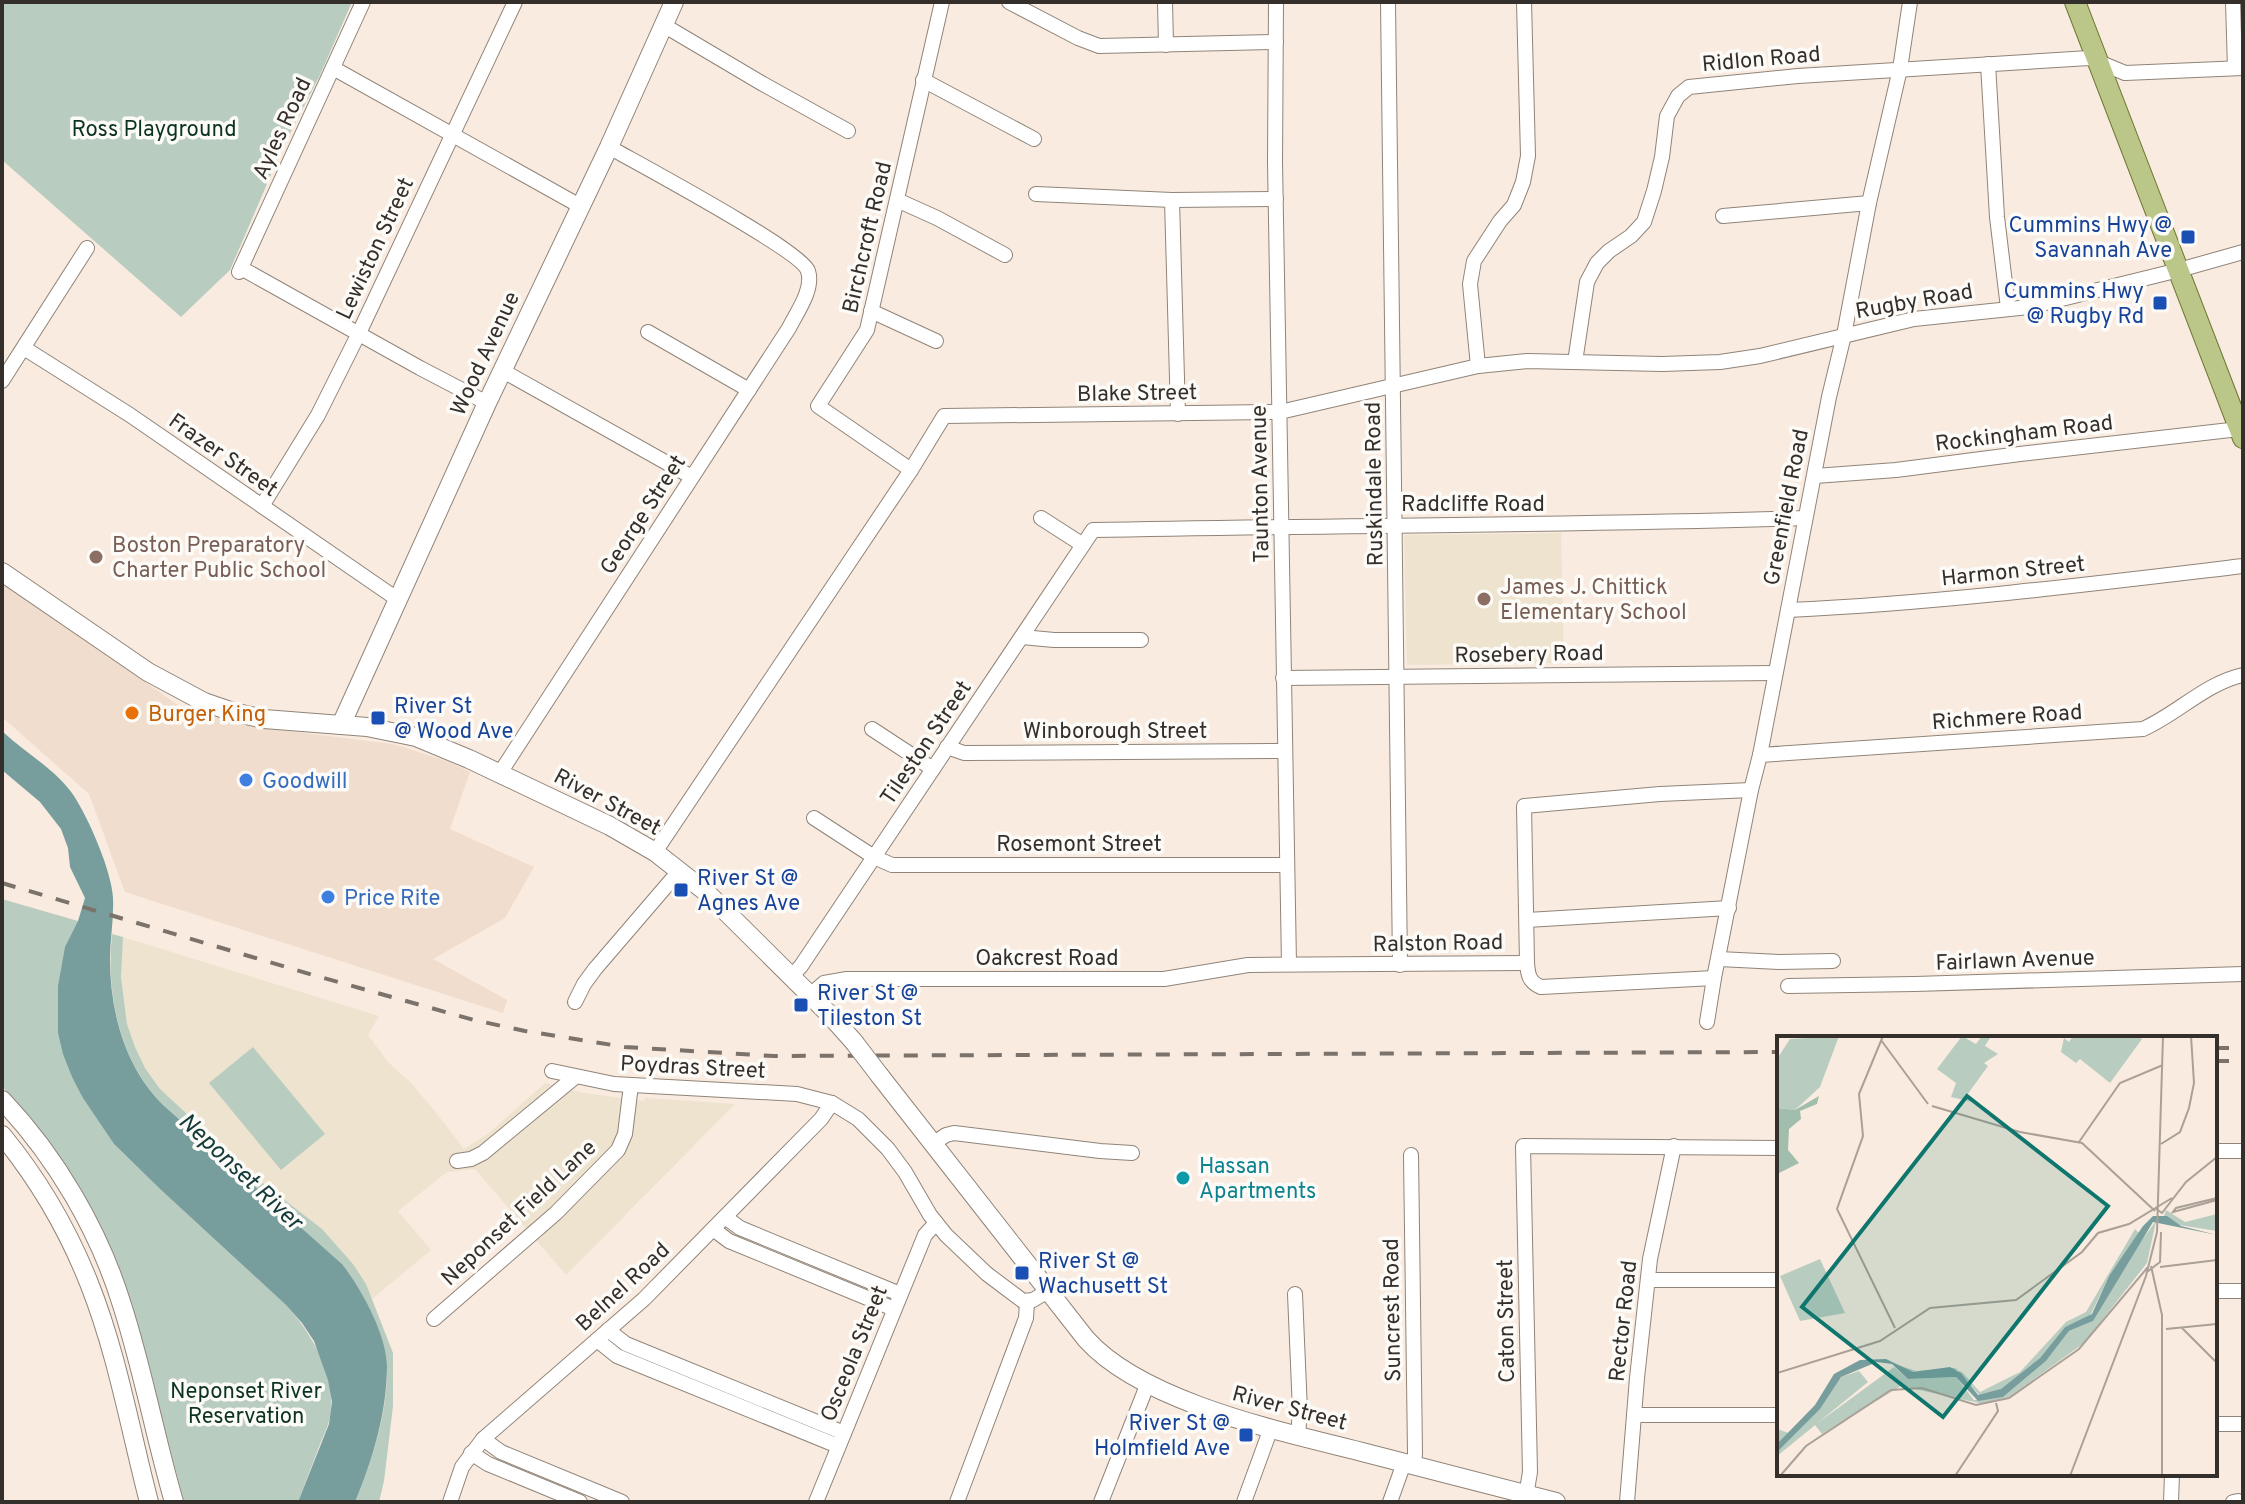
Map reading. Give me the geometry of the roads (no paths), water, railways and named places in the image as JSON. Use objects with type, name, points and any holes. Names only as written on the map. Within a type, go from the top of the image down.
[{"type":"main road","name":"Wood Avenue","points":[[341,725],[674,2]]},
{"type":"main road","points":[[2075,2],[2179,270],[2236,401],[2241,434]]},
{"type":"main road","name":"River Street","points":[[2,572],[148,672],[189,696],[264,719],[379,728],[416,737],[585,813],[655,852],[717,902],[854,1042],[1092,1346],[1109,1360],[1148,1383],[1204,1408],[1526,1498],[1556,1502]]},
{"type":"main road","points":[[2,1100],[30,1133],[69,1190],[95,1238],[117,1291],[174,1502]]},
{"type":"main road","points":[[2,1135],[60,1221],[95,1299],[149,1502]]},
{"type":"main road","points":[[95,1299],[117,1291]]},
{"type":"street","name":"Ayles Road","points":[[359,333],[240,270],[363,2]]},
{"type":"street","name":"Lewiston Street","points":[[262,506],[318,415],[515,2]]},
{"type":"street","name":"Birchcroft Road","points":[[911,470],[818,406],[867,330],[942,2]]},
{"type":"street","points":[[1009,2],[1099,46],[1276,42]]},
{"type":"street","points":[[1165,2],[1166,45]]},
{"type":"street","name":"Taunton Avenue","points":[[1276,2],[1276,199],[1289,964]]},
{"type":"street","name":"Ruskindale Road","points":[[1388,2],[1400,965]]},
{"type":"street","points":[[1478,366],[1470,284],[1474,261],[1514,205],[1528,156],[1524,2]]},
{"type":"street","name":"Greenfield Road","points":[[1707,1022],[1829,397],[1900,69],[1910,2]]},
{"type":"street","points":[[2233,2],[2239,68]]},
{"type":"street","points":[[665,26],[848,131]]},
{"type":"street","name":"Ridlon Road","points":[[1575,362],[1587,282],[1597,263],[1644,222],[1662,157],[1667,116],[1678,96],[1689,87],[1798,76],[2089,58],[2125,73],[2239,68]]},
{"type":"street","points":[[1988,64],[1997,217],[2008,308]]},
{"type":"street","points":[[333,68],[580,206]]},
{"type":"street","points":[[923,80],[1034,139]]},
{"type":"street","name":"George Street","points":[[500,773],[789,328],[807,291],[809,274],[806,265],[770,239],[609,147]]},
{"type":"street","points":[[1036,194],[1172,200],[1276,199]]},
{"type":"street","points":[[897,200],[1005,255]]},
{"type":"street","points":[[1172,200],[1178,414]]},
{"type":"street","points":[[1723,216],[1869,203]]},
{"type":"street","points":[[2,381],[87,248]]},
{"type":"street","name":"Rugby Road","points":[[1844,335],[1914,319],[2029,307],[2243,252]]},
{"type":"street","points":[[871,311],[936,341]]},
{"type":"street","points":[[648,332],[749,390]]},
{"type":"street","points":[[359,333],[487,403]]},
{"type":"street","name":"Blake Street","points":[[655,852],[944,416],[1280,412],[1478,366],[1527,361],[1720,362],[1760,356],[1844,335]]},
{"type":"street","name":"Frazer Street","points":[[24,348],[130,415],[397,599]]},
{"type":"street","points":[[503,371],[692,477]]},
{"type":"street","name":"Rockingham Road","points":[[1815,476],[2241,434]]},
{"type":"street","points":[[1041,518],[1083,545]]},
{"type":"street","name":"Radcliffe Road","points":[[1093,530],[1805,518]]},
{"type":"street","name":"Tileston Street","points":[[791,977],[1093,530]]},
{"type":"street","name":"Harmon Street","points":[[1788,610],[2026,592],[2243,566]]},
{"type":"street","points":[[1022,637],[1141,640]]},
{"type":"street","name":"Rosebery Road","points":[[1283,678],[1775,673]]},
{"type":"street","name":"Richmere Road","points":[[1760,755],[2143,729],[2221,682],[2243,675]]},
{"type":"street","points":[[872,729],[933,769]]},
{"type":"street","name":"Winborough Street","points":[[947,747],[964,753],[1285,751]]},
{"type":"street","points":[[1527,963],[1524,806],[1660,794],[1751,790]]},
{"type":"street","name":"Rosemont Street","points":[[814,818],[874,857],[900,866],[1287,865]]},
{"type":"street","points":[[575,1002],[595,969],[680,870]]},
{"type":"street","points":[[1527,920],[1729,908]]},
{"type":"street","points":[[1719,959],[1833,961]]},
{"type":"street","name":"Ralston Road","points":[[1289,964],[1527,963],[1530,980],[1541,987],[1714,978]]},
{"type":"street","name":"Oakcrest Road","points":[[810,995],[824,983],[847,979],[1164,979],[1229,967],[1289,964]]},
{"type":"street","name":"Fairlawn Avenue","points":[[1788,986],[2243,974]]},
{"type":"street","points":[[564,1074],[483,1153],[457,1161],[564,1074]]},
{"type":"street","name":"Poydras Street","points":[[564,1074],[631,1085],[797,1094],[832,1103]]},
{"type":"street","name":"Neponset Field Lane","points":[[434,1319],[556,1213],[618,1150],[625,1134],[631,1085]]},
{"type":"street","points":[[832,1103],[858,1119],[888,1149],[936,1223],[987,1274],[1015,1297],[1027,1302]]},
{"type":"street","name":"Belnel Road","points":[[450,1502],[458,1476],[483,1439],[655,1288],[821,1119],[832,1103]]},
{"type":"street","points":[[934,1143],[954,1133],[1132,1153]]},
{"type":"street","name":"Caton Street","points":[[1526,1498],[1530,1472],[1523,1146],[1674,1146]]},
{"type":"street","points":[[1674,1146],[1777,1148]]},
{"type":"street","name":"Rector Road","points":[[1627,1502],[1648,1280],[1655,1230],[1674,1146]]},
{"type":"street","points":[[2217,1151],[2243,1151]]},
{"type":"street","name":"Suncrest Road","points":[[1390,1502],[1415,1450],[1411,1155]]},
{"type":"street","points":[[725,1217],[740,1228],[900,1294]]},
{"type":"street","name":"Osceola Street","points":[[816,1502],[925,1235],[936,1223]]},
{"type":"street","points":[[713,1229],[729,1241],[894,1309]]},
{"type":"street","points":[[1648,1280],[1777,1280]]},
{"type":"street","points":[[1027,1302],[1048,1291]]},
{"type":"street","points":[[2217,1291],[2243,1291]]},
{"type":"street","points":[[1295,1294],[1300,1411],[1298,1435]]},
{"type":"street","points":[[957,1502],[1026,1318],[1027,1302]]},
{"type":"street","points":[[602,1335],[617,1356],[841,1440]]},
{"type":"street","points":[[1101,1502],[1148,1383]]},
{"type":"street","points":[[1634,1415],[1777,1415]]},
{"type":"street","points":[[2217,1424],[2243,1424]]},
{"type":"street","points":[[1244,1502],[1271,1428]]},
{"type":"street","points":[[483,1439],[501,1452],[622,1502]]},
{"type":"street","points":[[471,1453],[488,1464],[580,1502]]},
{"type":"street","points":[[2171,1502],[2172,1476]]},
{"type":"water","points":[[2,731],[67,786],[99,846],[112,887],[110,959],[113,999],[122,1038],[139,1074],[163,1105],[342,1264],[371,1312],[386,1353],[385,1400],[368,1469],[355,1502],[298,1502],[329,1424],[332,1402],[314,1341],[286,1305],[114,1144],[72,1077],[58,1033],[58,986],[65,947],[85,898],[70,867],[68,848],[61,829],[40,802],[2,770]]},
{"type":"railway","points":[[2,883],[474,1020],[625,1047],[774,1056],[1777,1052]]},
{"type":"railway","points":[[2217,1048],[2243,1048]]},
{"type":"railway","points":[[2217,1061],[2243,1061]]},
{"type":"place","name":"Cummins Hwy @ Savannah Ave","points":[[2188,237]]},
{"type":"place","name":"Cummins Hwy @ Rugby Rd","points":[[2160,303]]},
{"type":"place","name":"Boston Preparatory Charter Public School","points":[[96,557]]},
{"type":"place","name":"James J. Chittick Elementary School","points":[[1484,599]]},
{"type":"place","name":"Burger King","points":[[132,713]]},
{"type":"place","name":"River St @ Wood Ave","points":[[378,718]]},
{"type":"place","name":"Goodwill","points":[[246,780]]},
{"type":"place","name":"River St @ Agnes Ave","points":[[681,890]]},
{"type":"place","name":"Price Rite","points":[[328,897]]},
{"type":"place","name":"River St @ Tileston St","points":[[801,1005]]},
{"type":"place","name":"Hassan Apartments","points":[[1183,1178]]},
{"type":"place","name":"River St @ Wachusett St","points":[[1022,1273]]},
{"type":"place","name":"River St @ Holmfield Ave","points":[[1246,1435]]},
{"type":"park label","name":"Ross Playground","points":[[154,128]]},
{"type":"park label","name":"Neponset River Reservation","points":[[246,1402]]},
{"type":"water label","name":"Neponset River","points":[[241,1171]]}]
